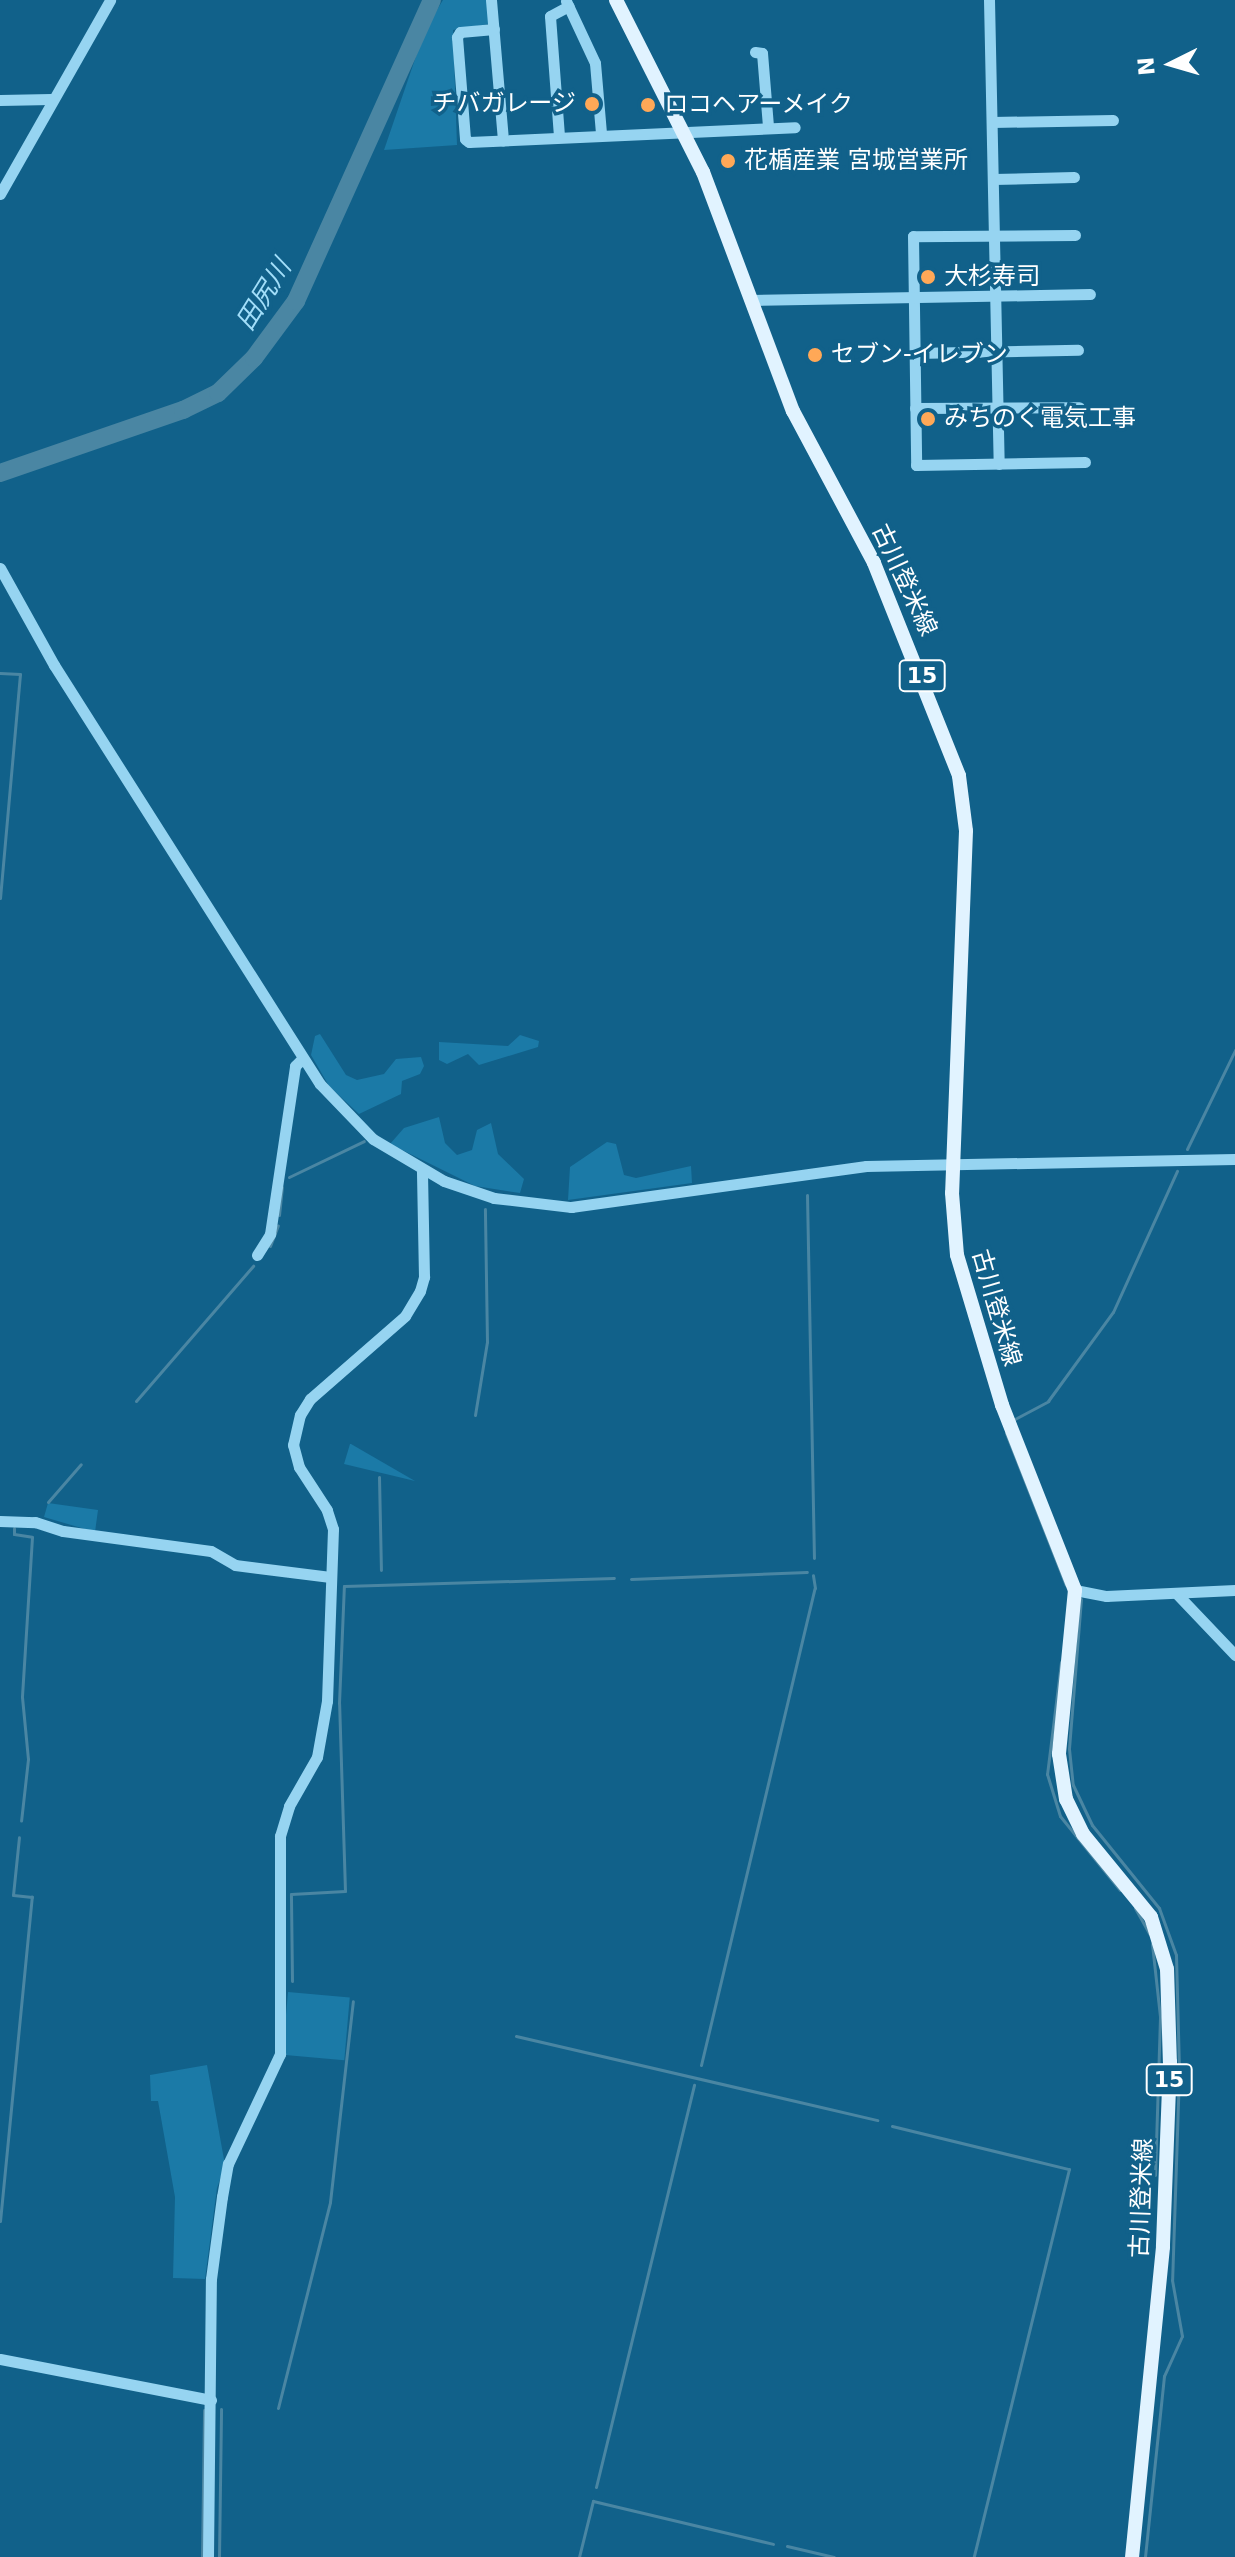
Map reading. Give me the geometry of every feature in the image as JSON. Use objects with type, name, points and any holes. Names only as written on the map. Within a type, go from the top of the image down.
[{"type":"main road","name":"古川登米線","points":[[616,0],[684,129],[793,411],[874,563],[959,776],[966,831],[953,1224],[962,1285],[1002,1405],[1075,1590],[1059,1754],[1064,1789],[1083,1834],[1151,1917],[1167,1969],[1170,2062],[1163,2247],[1132,2557]]},
{"type":"street","points":[[0,194],[51,99],[110,0]]},
{"type":"street","points":[[491,0],[503,140]]},
{"type":"street","points":[[989,0],[999,464]]},
{"type":"street","points":[[559,136],[550,16],[568,3],[595,63],[601,133]]},
{"type":"street","points":[[494,29],[460,32],[457,37],[465,139],[795,127]]},
{"type":"street","points":[[755,52],[762,53],[764,62],[768,126]]},
{"type":"street","points":[[0,100],[51,99]]},
{"type":"street","points":[[992,122],[1113,120]]},
{"type":"street","points":[[993,179],[1074,177]]},
{"type":"street","points":[[1075,235],[913,236],[916,465],[1085,462]]},
{"type":"street","points":[[751,300],[1090,294]]},
{"type":"street","points":[[915,353],[1078,350]]},
{"type":"street","points":[[915,408],[1079,407]]},
{"type":"street","points":[[0,568],[54,665],[303,1058],[354,1121],[422,1169],[469,1191],[571,1207],[866,1166],[1235,1159]]},
{"type":"street","points":[[257,1255],[270,1234],[295,1066],[303,1058]]},
{"type":"street","points":[[208,2557],[211,2279],[228,2164],[283,2041],[280,1836],[289,1806],[317,1757],[327,1701],[331,1519],[299,1467],[293,1445],[310,1399],[405,1316],[420,1291],[424,1277],[422,1169]]},
{"type":"street","points":[[0,1521],[35,1522],[63,1531],[211,1551],[235,1565],[330,1577]]},
{"type":"street","points":[[1075,1590],[1106,1596],[1235,1590]]},
{"type":"street","points":[[1176,1593],[1235,1655]]},
{"type":"street","points":[[0,2359],[211,2400]]},
{"type":"shaded area","points":[[443,0],[487,0],[489,24],[453,30],[457,145],[384,150],[425,30]]},
{"type":"shaded area","points":[[320,1034],[346,1075],[357,1080],[384,1074],[396,1059],[421,1057],[424,1066],[420,1074],[402,1081],[401,1094],[359,1114],[329,1086],[311,1055],[315,1036]]},
{"type":"shaded area","points":[[520,1035],[539,1041],[538,1047],[479,1065],[468,1054],[447,1064],[439,1060],[439,1042],[508,1046]]},
{"type":"shaded area","points":[[439,1117],[445,1143],[457,1155],[472,1150],[477,1130],[491,1123],[498,1154],[524,1179],[520,1193],[475,1186],[390,1144],[404,1128]]},
{"type":"shaded area","points":[[607,1142],[616,1144],[624,1175],[636,1178],[691,1166],[692,1183],[568,1200],[570,1167]]},
{"type":"shaded area","points":[[351,1444],[415,1481],[344,1464]]},
{"type":"shaded area","points":[[48,1503],[98,1510],[95,1532],[44,1517]]},
{"type":"shaded area","points":[[288,1992],[350,1997],[344,2060],[283,2055]]},
{"type":"shaded area","points":[[207,2065],[225,2165],[217,2188],[205,2279],[173,2278],[175,2197],[158,2101],[151,2101],[150,2075]]},
{"type":"waterway","name":"田尻川","points":[[0,473],[183,410],[218,393],[254,358],[296,301],[432,0]]},
{"type":"waterway","points":[[0,673],[20,674],[0,898]]},
{"type":"waterway","points":[[1187,1149],[1235,1050]]},
{"type":"waterway","points":[[289,1177],[364,1141]]},
{"type":"waterway","points":[[1013,1420],[1048,1401],[1113,1312],[1177,1171]]},
{"type":"waterway","points":[[279,1215],[282,1187]]},
{"type":"waterway","points":[[807,1195],[814,1558]]},
{"type":"waterway","points":[[475,1415],[487,1342],[485,1209]]},
{"type":"waterway","points":[[270,1246],[278,1225]]},
{"type":"waterway","points":[[136,1401],[253,1266]]},
{"type":"waterway","points":[[1006,1433],[1066,1585]]},
{"type":"waterway","points":[[48,1502],[81,1464]]},
{"type":"waterway","points":[[379,1477],[381,1570]]},
{"type":"waterway","points":[[14,1528],[14,1534],[32,1537],[22,1697],[28,1759],[21,1821]]},
{"type":"waterway","points":[[631,1579],[807,1572]]},
{"type":"waterway","points":[[701,2065],[815,1588],[813,1575]]},
{"type":"waterway","points":[[292,1981],[291,1894],[345,1891],[339,1703],[344,1586],[614,1578]]},
{"type":"waterway","points":[[1081,1599],[1069,1749],[1073,1785],[1092,1825],[1159,1908],[1176,1955],[1179,2073],[1172,2280],[1182,2336],[1164,2376],[1145,2557]]},
{"type":"waterway","points":[[1061,1662],[1047,1774],[1060,1816],[1120,1890]]},
{"type":"waterway","points":[[0,2221],[32,1897],[13,1895],[19,1837]]},
{"type":"waterway","points":[[1135,1908],[1149,1933]]},
{"type":"waterway","points":[[1152,1944],[1160,2017],[1155,2175]]},
{"type":"waterway","points":[[278,2408],[330,2202],[353,2001]]},
{"type":"waterway","points":[[516,2036],[877,2120]]},
{"type":"waterway","points":[[596,2487],[694,2085]]},
{"type":"waterway","points":[[892,2126],[1069,2169],[974,2557]]},
{"type":"waterway","points":[[219,2557],[221,2409]]},
{"type":"waterway","points":[[202,2557],[204,2410]]},
{"type":"waterway","points":[[579,2557],[593,2501],[773,2544]]},
{"type":"waterway","points":[[787,2546],[834,2557]]},
{"type":"place","name":"チバガレージ","points":[[592,104]]},
{"type":"place","name":"ロコヘアーメイク","points":[[648,105]]},
{"type":"place","name":"花楯産業 宮城営業所","points":[[728,161]]},
{"type":"place","name":"大杉寿司","points":[[928,277]]},
{"type":"place","name":"セブン-イレブン","points":[[815,355]]},
{"type":"place","name":"みちのく電気工事","points":[[928,419]]}]
